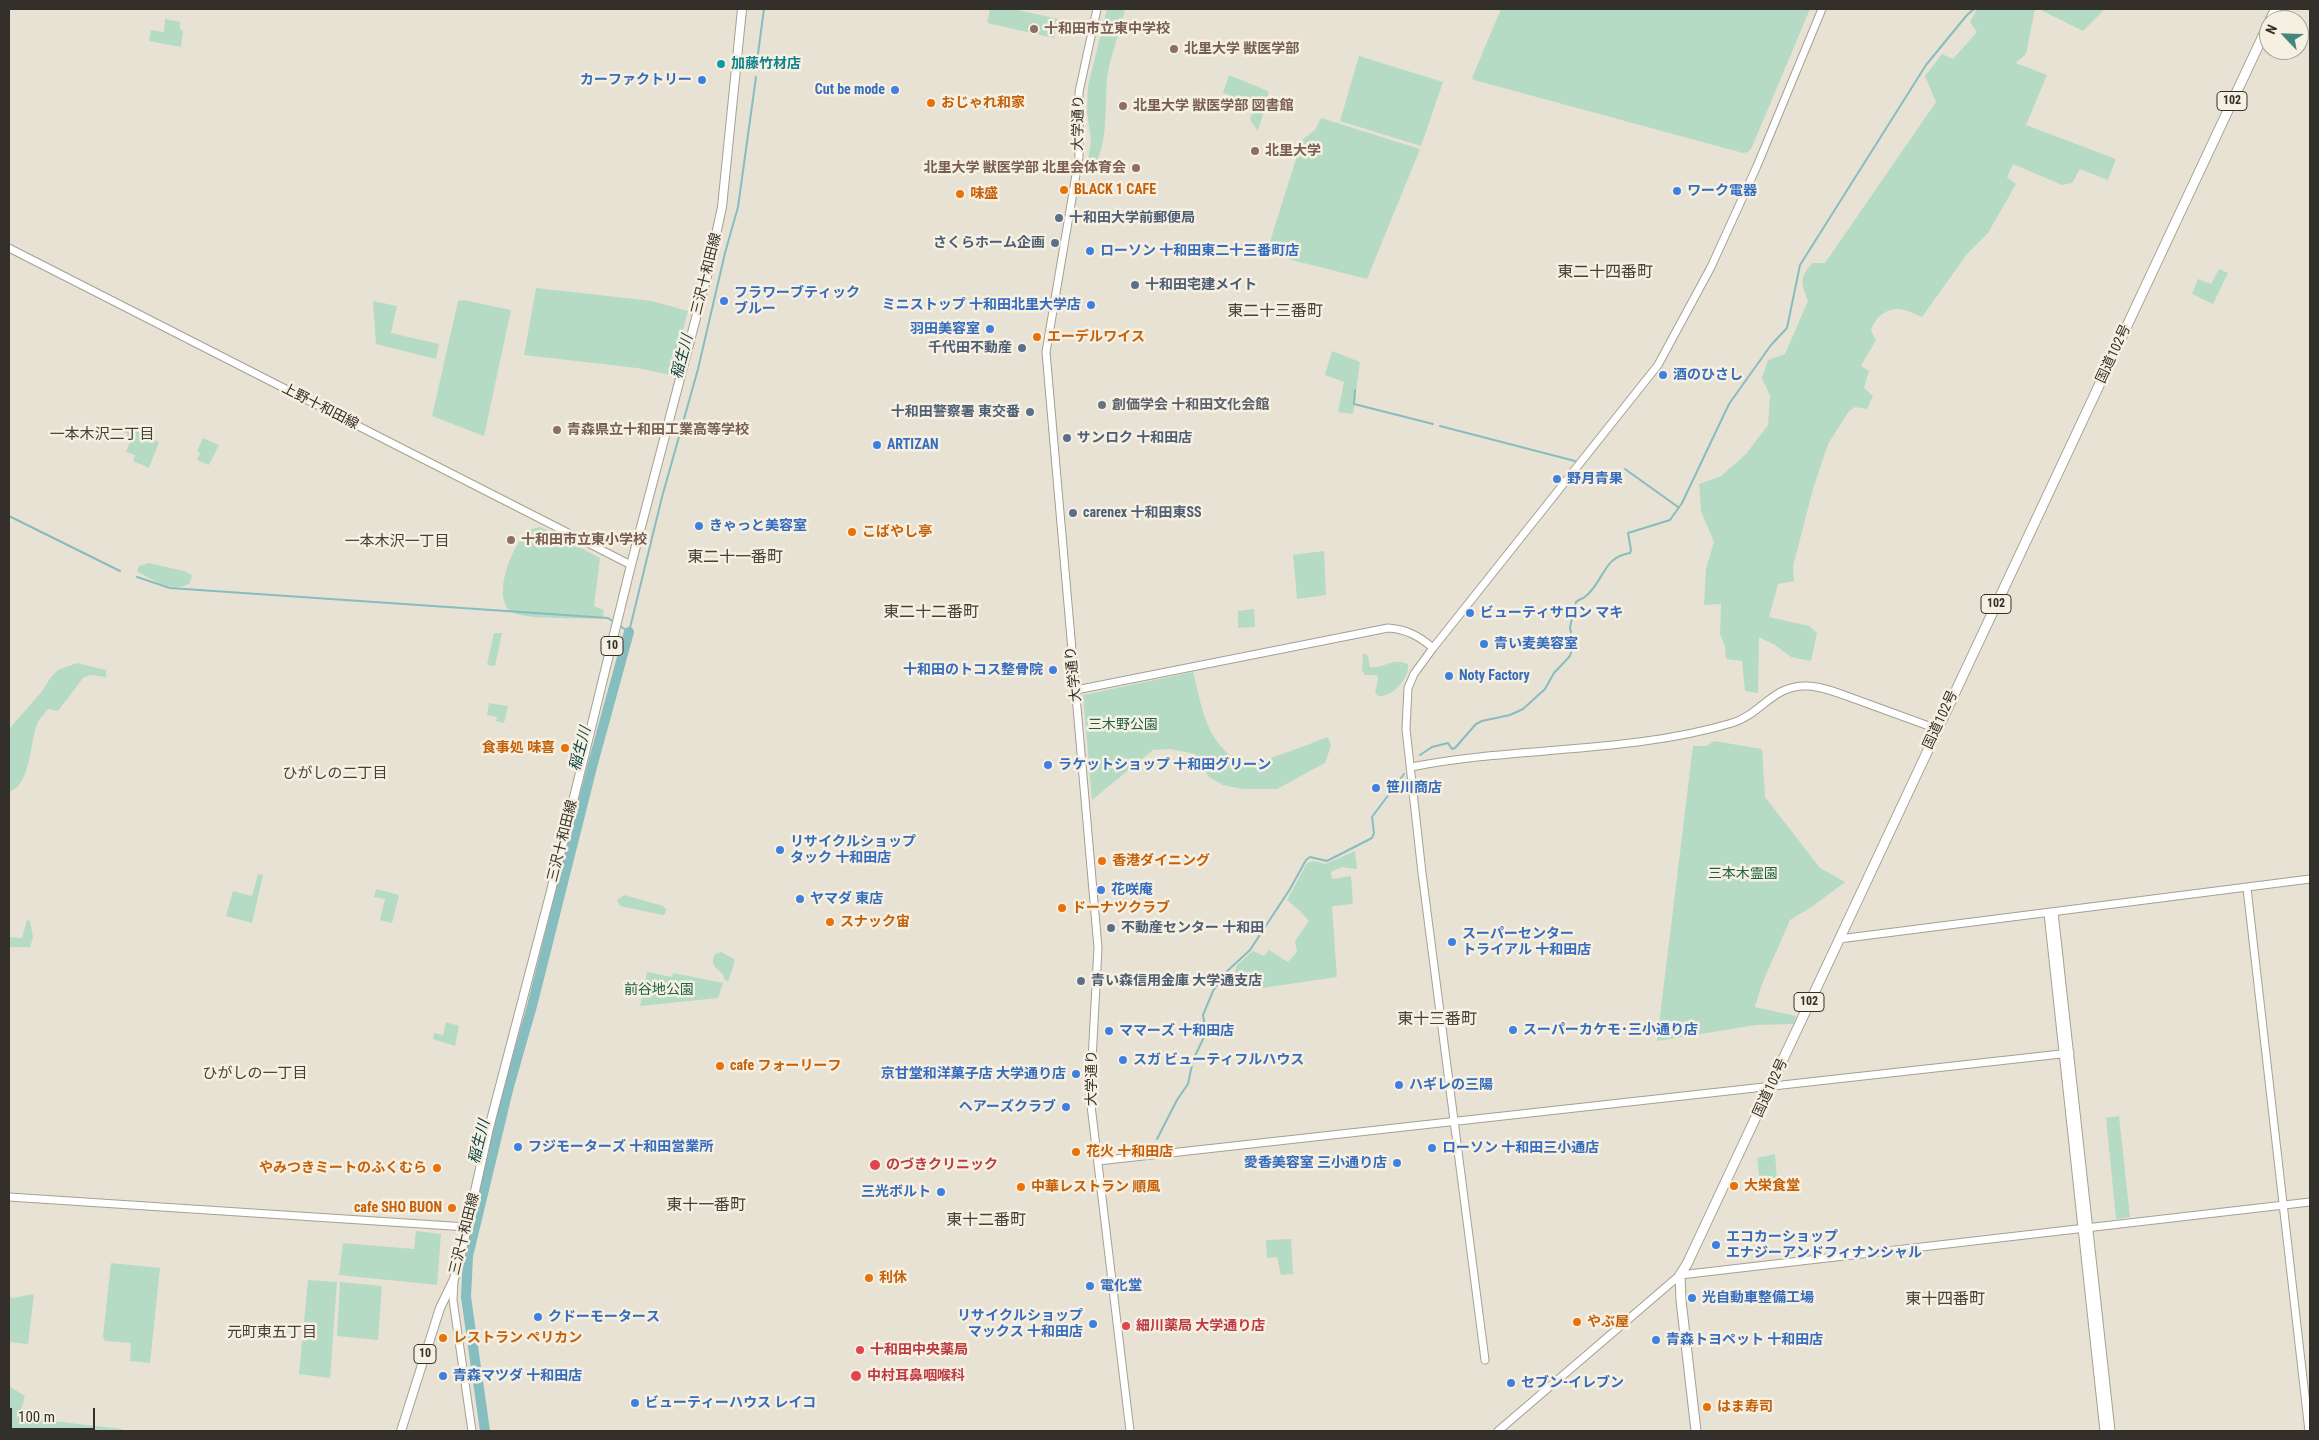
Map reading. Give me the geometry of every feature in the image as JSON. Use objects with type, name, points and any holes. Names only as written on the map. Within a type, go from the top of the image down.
[{"type":"highway","name":"国道102号","points":[[1680,1275],[1687,1264],[1772,1085],[1838,939],[2259,44]]},
{"type":"highway","points":[[1680,1275],[1681,1300],[1696,1431]]},
{"type":"main road","name":"三沢十和田線","points":[[401,1431],[440,1308],[454,1279],[489,1128],[551,891],[631,565],[719,225],[742,9]]},
{"type":"street","name":"大学通り","points":[[1097,9],[1079,92],[1079,157],[1046,352],[1098,948],[1090,1097],[1130,1431]]},
{"type":"street","points":[[1486,1360],[1422,873],[1406,729],[1408,688],[1414,674],[1433,648],[1658,365],[1711,267],[1757,166],[1822,9]]},
{"type":"street","name":"上野十和田線","points":[[9,248],[631,565]]},
{"type":"street","points":[[1076,690],[1388,628],[1405,630],[1414,634],[1433,648]]},
{"type":"street","points":[[1411,767],[1452,760],[1638,742],[1686,735],[1742,719],[1777,693],[1795,687],[1808,686],[1832,691],[1937,729]]},
{"type":"street","points":[[1838,939],[2310,879]]},
{"type":"street","points":[[2247,888],[2309,1431]]},
{"type":"street","points":[[2051,913],[2086,1229],[2111,1431]]},
{"type":"street","points":[[1098,1161],[2066,1053]]},
{"type":"street","points":[[9,1197],[467,1227]]},
{"type":"street","points":[[1498,1431],[1680,1275],[2310,1202]]},
{"type":"street","points":[[2086,1229],[2104,1431]]},
{"type":"street","name":"10","points":[[454,1279],[453,1300],[472,1431]]},
{"type":"green space","points":[[990,9],[1013,9],[1058,19],[1054,38],[987,23]]},
{"type":"green space","points":[[1107,9],[1125,9],[1108,72],[1105,127],[1100,154],[1094,166],[1086,175],[1091,140],[1087,112],[1088,86]]},
{"type":"green space","points":[[1501,9],[1810,9],[1752,147],[1748,152],[1743,153],[1474,80],[1472,78]]},
{"type":"green space","points":[[1977,9],[2035,9],[2026,54],[2016,63],[2047,75],[2026,125],[2116,159],[2108,180],[2080,169],[2072,183],[2062,185],[2013,164],[2007,177],[2016,184],[1988,233],[1967,254],[1922,317],[1904,310],[1893,309],[1884,313],[1875,322],[1871,331],[1876,340],[1861,366],[1869,371],[1864,388],[1873,396],[1867,409],[1855,407],[1849,411],[1828,444],[1813,489],[1793,566],[1794,581],[1778,584],[1769,617],[1809,626],[1817,633],[1811,661],[1791,657],[1775,645],[1759,637],[1758,693],[1745,691],[1742,661],[1726,659],[1725,647],[1720,634],[1721,604],[1704,605],[1706,569],[1714,542],[1701,511],[1699,484],[1721,476],[1746,454],[1768,425],[1770,396],[1762,378],[1768,360],[1785,354],[1808,301],[1802,281],[1805,273],[1812,263],[1825,263],[1936,102],[1925,76],[1942,54],[1953,59],[1977,32],[1970,22]]},
{"type":"green space","points":[[2039,9],[2105,9],[2083,31]]},
{"type":"green space","points":[[165,19],[180,22],[180,29],[183,31],[181,47],[149,41],[151,30],[164,32]]},
{"type":"green space","points":[[1359,56],[1443,82],[1421,146],[1340,121]]},
{"type":"green space","points":[[1229,75],[1268,91],[1258,131],[1250,120],[1255,104],[1223,93]]},
{"type":"green space","points":[[1321,118],[1420,149],[1367,279],[1268,254],[1267,251],[1302,140],[1315,130]]},
{"type":"green space","points":[[2219,269],[2228,273],[2213,304],[2192,294],[2198,279],[2211,284]]},
{"type":"green space","points":[[536,288],[652,301],[688,311],[671,375],[637,368],[524,355]]},
{"type":"green space","points":[[464,300],[511,310],[484,436],[432,416],[458,301]]},
{"type":"green space","points":[[373,301],[397,306],[391,333],[439,344],[436,359],[376,344]]},
{"type":"green space","points":[[1332,351],[1360,362],[1353,414],[1338,412],[1344,382],[1325,375]]},
{"type":"green space","points":[[125,425],[159,442],[149,468],[133,461],[135,455],[126,452],[130,442],[125,439],[128,434],[122,431]]},
{"type":"green space","points":[[203,438],[219,445],[209,465],[197,460],[200,453],[197,451]]},
{"type":"green space","points":[[540,527],[600,558],[594,606],[604,610],[602,619],[526,616],[510,611],[505,604],[503,583],[515,549],[526,533]]},
{"type":"green space","points":[[1324,551],[1326,595],[1297,599],[1293,555]]},
{"type":"green space","points":[[149,563],[184,571],[192,575],[190,583],[184,586],[170,586],[137,571],[139,566]]},
{"type":"green space","points":[[1254,609],[1255,627],[1238,628],[1238,611]]},
{"type":"green space","points":[[494,633],[502,633],[495,666],[487,665]]},
{"type":"green space","points":[[1363,653],[1368,656],[1370,667],[1392,662],[1408,664],[1406,675],[1399,686],[1389,694],[1378,696],[1375,692],[1377,675],[1365,675],[1362,670]]},
{"type":"green space","points":[[77,663],[106,670],[106,677],[90,675],[83,678],[58,711],[48,709],[35,729],[29,760],[22,780],[17,788],[9,792],[10,728],[58,670]]},
{"type":"green space","name":"三木野公園","points":[[1193,672],[1205,719],[1210,730],[1216,740],[1233,757],[1247,763],[1255,762],[1328,737],[1331,746],[1325,763],[1277,789],[1243,789],[1223,785],[1209,777],[1195,754],[1170,749],[1153,750],[1092,800],[1083,695]]},
{"type":"green space","points":[[489,703],[508,706],[504,723],[496,721],[497,717],[487,715]]},
{"type":"green space","name":"三本木霊園","points":[[1714,741],[1762,749],[1765,797],[1820,868],[1845,882],[1813,906],[1790,920],[1762,984],[1755,1007],[1796,1016],[1794,1024],[1756,1025],[1657,1041],[1693,746],[1707,746]]},
{"type":"green space","points":[[1355,851],[1357,869],[1342,867],[1331,872],[1332,879],[1351,876],[1353,904],[1333,906],[1332,908],[1337,977],[1255,989],[1233,980],[1237,965],[1253,951],[1264,956],[1269,950],[1288,962],[1297,952],[1295,941],[1309,921],[1287,900],[1307,863],[1314,861],[1326,864]]},
{"type":"green space","points":[[258,874],[263,875],[252,923],[226,916],[233,891],[252,896]]},
{"type":"green space","points":[[376,889],[399,895],[392,923],[380,920],[385,899],[374,897]]},
{"type":"green space","points":[[624,895],[663,906],[666,909],[665,914],[662,915],[620,906],[617,900]]},
{"type":"green space","points":[[27,920],[30,921],[33,937],[30,947],[9,947],[9,937],[22,938]]},
{"type":"green space","points":[[721,952],[734,959],[728,982],[713,963],[715,954]]},
{"type":"green space","name":"前谷地公園","points":[[647,972],[672,977],[673,973],[723,983],[718,998],[640,1006]]},
{"type":"green space","points":[[446,1022],[459,1026],[455,1046],[433,1039],[434,1033],[443,1035]]},
{"type":"green space","points":[[2119,1116],[2130,1217],[2116,1219],[2106,1118]]},
{"type":"green space","points":[[1775,1154],[1777,1181],[1760,1183],[1757,1158]]},
{"type":"green space","points":[[416,1231],[441,1234],[437,1285],[339,1275],[343,1243],[414,1249]]},
{"type":"green space","points":[[1291,1239],[1293,1274],[1281,1275],[1277,1257],[1267,1258],[1266,1240]]},
{"type":"green space","points":[[111,1263],[160,1268],[150,1363],[130,1361],[131,1343],[105,1341],[103,1337]]},
{"type":"green space","points":[[308,1280],[337,1282],[330,1378],[299,1374]]},
{"type":"green space","points":[[340,1282],[382,1286],[378,1340],[337,1336]]},
{"type":"green space","points":[[34,1295],[28,1344],[9,1342],[9,1297],[14,1298]]},
{"type":"green space","points":[[9,1386],[25,1396],[21,1410],[44,1420],[122,1429],[122,1431],[9,1431]]},
{"type":"waterway","name":"稲生川","points":[[757,61],[764,9]]},
{"type":"waterway","points":[[1420,755],[1432,747],[1448,743],[1452,749],[1455,748],[1476,724],[1510,715],[1523,709],[1545,689],[1554,673],[1570,656],[1573,645],[1570,627],[1576,602],[1592,590],[1614,559],[1630,553],[1628,533],[1670,520],[1682,503],[1729,404],[1771,345],[1787,328],[1800,265],[1926,65],[1974,9]]},
{"type":"waterway","name":"稲生川","points":[[620,626],[629,632],[662,497],[698,369],[725,253],[738,207],[756,77]]},
{"type":"waterway","points":[[1355,390],[1354,404],[1433,424]]},
{"type":"waterway","points":[[1440,426],[1575,461]]},
{"type":"waterway","points":[[1625,469],[1678,507]]},
{"type":"waterway","points":[[9,516],[120,571]]},
{"type":"waterway","points":[[137,577],[170,588],[608,618],[614,622]]},
{"type":"waterway","name":"稲生川","points":[[485,1431],[466,1297],[468,1256],[508,1090],[532,1006],[592,767],[629,632]]},
{"type":"waterway","points":[[1157,1139],[1177,1100],[1188,1084],[1193,1060],[1206,1033],[1203,1015],[1213,991],[1224,974],[1250,950],[1290,889],[1306,860],[1310,857],[1327,861],[1372,838],[1374,833],[1372,817],[1404,774]]},
{"type":"place","name":"十和田市立東中学校","points":[[1034,29]]},
{"type":"place","name":"北里大学 獣医学部","points":[[1174,49]]},
{"type":"place","name":"加藤竹材店","points":[[721,64]]},
{"type":"place","name":"カーファクトリー","points":[[702,80]]},
{"type":"place","name":"Cut be mode","points":[[895,90]]},
{"type":"place","name":"おじゃれ和家","points":[[931,103]]},
{"type":"place","name":"北里大学 獣医学部 図書館","points":[[1123,106]]},
{"type":"place","name":"北里大学","points":[[1255,151]]},
{"type":"place","name":"北里大学 獣医学部 北里会体育会","points":[[1136,168]]},
{"type":"place","name":"BLACK 1 CAFE","points":[[1064,190]]},
{"type":"place","name":"ワーク電器","points":[[1677,191]]},
{"type":"place","name":"味盛","points":[[960,194]]},
{"type":"place","name":"十和田大学前郵便局","points":[[1059,218]]},
{"type":"place","name":"さくらホーム企画","points":[[1055,243]]},
{"type":"place","name":"ローソン 十和田東二十三番町店","points":[[1090,251]]},
{"type":"place","name":"十和田宅建メイト","points":[[1135,285]]},
{"type":"place","name":"フラワーブティック ブルー","points":[[724,301]]},
{"type":"place","name":"ミニストップ 十和田北里大学店","points":[[1091,305]]},
{"type":"place","name":"羽田美容室","points":[[990,329]]},
{"type":"place","name":"エーデルワイス","points":[[1037,337]]},
{"type":"place","name":"千代田不動産","points":[[1022,348]]},
{"type":"place","name":"酒のひさし","points":[[1663,375]]},
{"type":"place","name":"創価学会 十和田文化会館","points":[[1102,405]]},
{"type":"place","name":"十和田警察署 東交番","points":[[1030,412]]},
{"type":"place","name":"青森県立十和田工業高等学校","points":[[557,430]]},
{"type":"place","name":"サンロク 十和田店","points":[[1067,438]]},
{"type":"place","name":"ARTIZAN","points":[[877,445]]},
{"type":"place","name":"野月青果","points":[[1557,479]]},
{"type":"place","name":"carenex 十和田東SS","points":[[1073,513]]},
{"type":"place","name":"きゃっと美容室","points":[[699,526]]},
{"type":"place","name":"こばやし亭","points":[[852,532]]},
{"type":"place","name":"十和田市立東小学校","points":[[511,540]]},
{"type":"place","name":"ビューティサロン マキ","points":[[1470,613]]},
{"type":"place","name":"青い麦美容室","points":[[1484,644]]},
{"type":"place","name":"十和田のトコス整骨院","points":[[1053,670]]},
{"type":"place","name":"Noty Factory","points":[[1449,676]]},
{"type":"place","name":"食事処 味喜","points":[[565,748]]},
{"type":"place","name":"ラケットショップ 十和田グリーン","points":[[1048,765]]},
{"type":"place","name":"笹川商店","points":[[1376,788]]},
{"type":"place","name":"リサイクルショップ タック 十和田店","points":[[780,850]]},
{"type":"place","name":"香港ダイニング","points":[[1102,861]]},
{"type":"place","name":"花咲庵","points":[[1101,890]]},
{"type":"place","name":"ヤマダ 東店","points":[[800,899]]},
{"type":"place","name":"ドーナツクラブ","points":[[1062,908]]},
{"type":"place","name":"スナック宙","points":[[830,922]]},
{"type":"place","name":"不動産センター 十和田","points":[[1111,928]]},
{"type":"place","name":"スーパーセンター トライアル 十和田店","points":[[1452,942]]},
{"type":"place","name":"青い森信用金庫 大学通支店","points":[[1081,981]]},
{"type":"place","name":"スーパーカケモ･三小通り店","points":[[1513,1030]]},
{"type":"place","name":"ママーズ 十和田店","points":[[1109,1031]]},
{"type":"place","name":"スガ ビューティフルハウス","points":[[1123,1060]]},
{"type":"place","name":"cafe フォーリーフ","points":[[720,1066]]},
{"type":"place","name":"京甘堂和洋菓子店 大学通り店","points":[[1076,1074]]},
{"type":"place","name":"ハギレの三陽","points":[[1399,1085]]},
{"type":"place","name":"ヘアーズクラブ","points":[[1066,1107]]},
{"type":"place","name":"フジモーターズ 十和田営業所","points":[[518,1147]]},
{"type":"place","name":"ローソン 十和田三小通店","points":[[1432,1148]]},
{"type":"place","name":"花火 十和田店","points":[[1076,1152]]},
{"type":"place","name":"愛香美容室 三小通り店","points":[[1397,1163]]},
{"type":"place","name":"のづきクリニック","points":[[875,1165]]},
{"type":"place","name":"やみつきミートのふくむら","points":[[437,1168]]},
{"type":"place","name":"大栄食堂","points":[[1734,1186]]},
{"type":"place","name":"中華レストラン 順風","points":[[1021,1187]]},
{"type":"place","name":"三光ボルト","points":[[941,1192]]},
{"type":"place","name":"cafe SHO BUON","points":[[452,1208]]},
{"type":"place","name":"エコカーショップ エナジーアンドフィナンシャル","points":[[1716,1245]]},
{"type":"place","name":"利休","points":[[869,1278]]},
{"type":"place","name":"電化堂","points":[[1090,1286]]},
{"type":"place","name":"光自動車整備工場","points":[[1692,1298]]},
{"type":"place","name":"クドーモータース","points":[[538,1317]]},
{"type":"place","name":"やぶ屋","points":[[1577,1322]]},
{"type":"place","name":"リサイクルショップ マックス 十和田店","points":[[1093,1324]]},
{"type":"place","name":"細川薬局 大学通り店","points":[[1126,1326]]},
{"type":"place","name":"レストラン ペリカン","points":[[443,1338]]},
{"type":"place","name":"青森トヨペット 十和田店","points":[[1656,1340]]},
{"type":"place","name":"十和田中央薬局","points":[[860,1350]]},
{"type":"place","name":"青森マツダ 十和田店","points":[[443,1376]]},
{"type":"place","name":"中村耳鼻咽喉科","points":[[856,1376]]},
{"type":"place","name":"セブン-イレブン","points":[[1511,1383]]},
{"type":"place","name":"ビューティーハウス レイコ","points":[[635,1403]]},
{"type":"place","name":"はま寿司","points":[[1707,1407]]},
{"type":"district","name":"東二十四番町","points":[[1605,273]]},
{"type":"district","name":"東二十三番町","points":[[1275,312]]},
{"type":"district","name":"一本木沢二丁目","points":[[102,435]]},
{"type":"district","name":"一本木沢一丁目","points":[[397,542]]},
{"type":"district","name":"東二十一番町","points":[[735,558]]},
{"type":"district","name":"東二十二番町","points":[[931,613]]},
{"type":"district","name":"ひがしの二丁目","points":[[335,774]]},
{"type":"district","name":"東十三番町","points":[[1437,1020]]},
{"type":"district","name":"ひがしの一丁目","points":[[255,1074]]},
{"type":"district","name":"東十一番町","points":[[706,1206]]},
{"type":"district","name":"東十二番町","points":[[986,1221]]},
{"type":"district","name":"東十四番町","points":[[1945,1300]]},
{"type":"district","name":"元町東五丁目","points":[[272,1333]]}]
